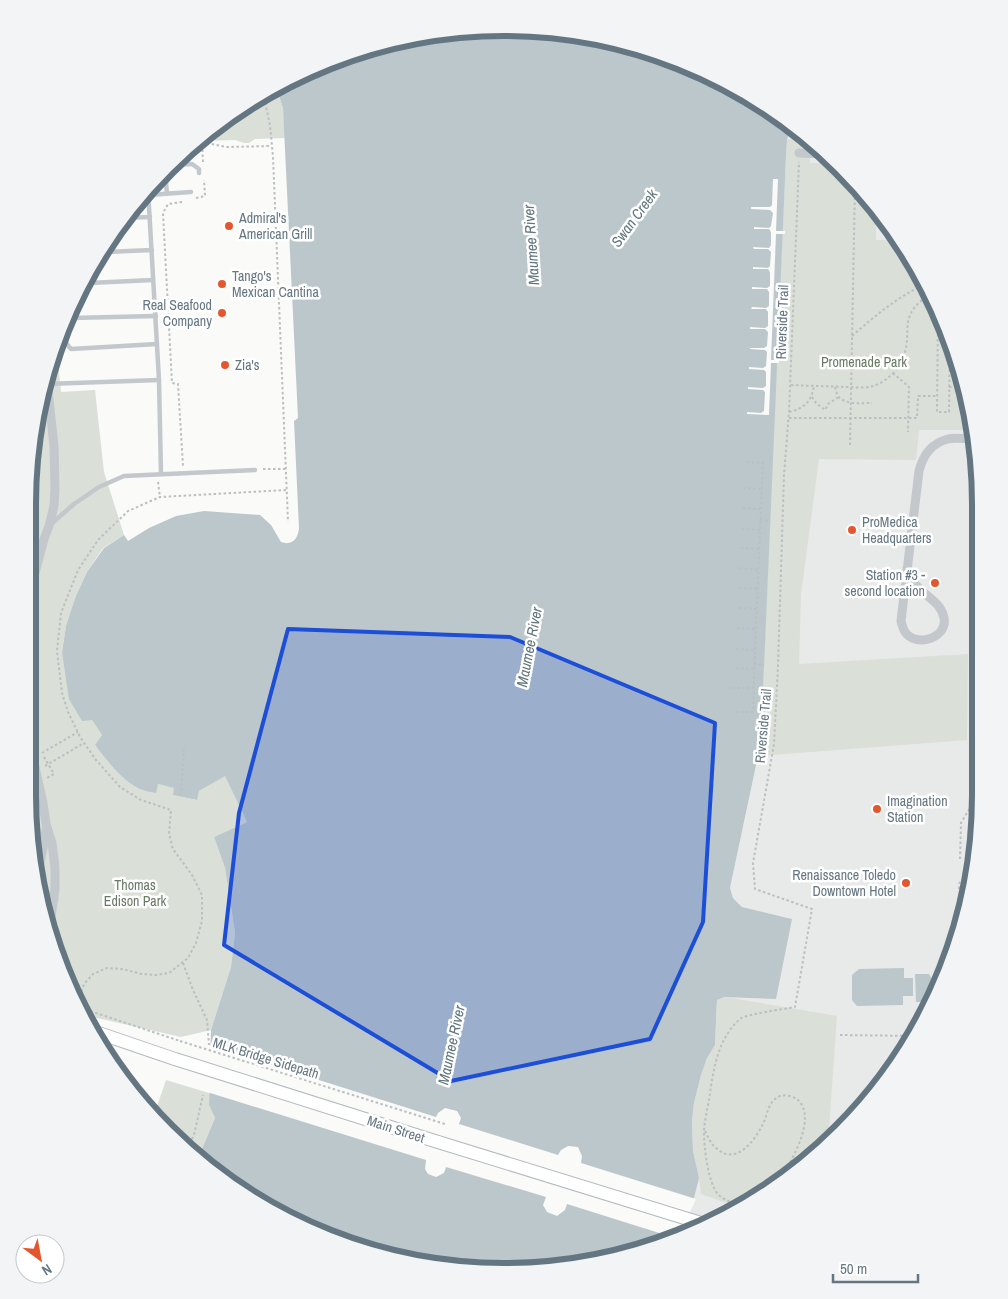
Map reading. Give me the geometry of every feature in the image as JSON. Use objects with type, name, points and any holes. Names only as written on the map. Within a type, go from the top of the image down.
[{"type":"main road","name":"Main Street","points":[[102,1034],[428,1139],[696,1221]]},
{"type":"street","points":[[799,153],[814,154]]},
{"type":"street","points":[[36,569],[54,506],[54,446],[48,398]]},
{"type":"street","points":[[907,568],[915,584],[935,602],[944,616],[942,630],[936,636],[927,640],[917,640],[909,637],[904,631],[901,621],[907,568],[919,470],[924,456],[933,446],[949,439],[967,439]]},
{"type":"street","points":[[36,771],[46,824],[52,843],[55,868],[55,889],[52,914]]},
{"type":"street","points":[[41,860],[46,824]]},
{"type":"street","points":[[47,896],[54,899]]},
{"type":"lane","points":[[182,164],[192,164],[201,173]]},
{"type":"lane","points":[[166,181],[167,194]]},
{"type":"lane","points":[[154,193],[191,192]]},
{"type":"lane","points":[[149,200],[159,380],[159,474]]},
{"type":"lane","points":[[134,218],[150,217]]},
{"type":"lane","points":[[110,252],[152,250]]},
{"type":"lane","points":[[92,283],[153,280]]},
{"type":"lane","points":[[75,318],[156,316]]},
{"type":"lane","points":[[66,341],[71,349],[157,344]]},
{"type":"lane","points":[[52,383],[159,380]]},
{"type":"lane","points":[[45,416],[50,414]]},
{"type":"lane","points":[[49,526],[74,504],[99,487],[124,476],[255,470]]},
{"type":"path","points":[[265,102],[272,146],[288,522]]},
{"type":"path","name":"Riverside Trail","points":[[734,1202],[724,1199],[715,1191],[706,1154],[704,1130],[712,1071],[722,1045],[733,1026],[742,1017],[795,1007],[812,909],[755,889],[752,863],[774,744],[800,142]]},
{"type":"path","points":[[207,143],[226,147],[272,146]]},
{"type":"path","points":[[202,147],[203,165]]},
{"type":"path","points":[[192,199],[205,196],[201,173]]},
{"type":"path","points":[[850,445],[854,194]]},
{"type":"path","points":[[183,473],[178,384],[172,383],[164,213],[168,204],[186,201]]},
{"type":"path","points":[[852,336],[882,310],[907,292],[918,287]]},
{"type":"path","points":[[790,385],[874,386],[887,379],[903,359],[907,347],[907,328],[910,316],[914,307],[925,298]]},
{"type":"path","points":[[938,330],[937,412],[949,412],[950,365]]},
{"type":"path","points":[[893,373],[909,387],[908,432]]},
{"type":"path","points":[[789,412],[798,410],[805,405],[812,397],[814,386]]},
{"type":"path","points":[[834,386],[838,397],[851,402],[872,403]]},
{"type":"path","points":[[950,387],[957,387]]},
{"type":"path","points":[[789,418],[917,418],[918,396],[937,396]]},
{"type":"path","points":[[812,397],[816,404],[825,410],[829,402],[838,397]]},
{"type":"path","points":[[736,712],[754,712],[754,664],[763,463],[744,462]]},
{"type":"path","points":[[255,470],[285,469]]},
{"type":"path","points":[[159,474],[160,497]]},
{"type":"path","points":[[743,488],[761,489]]},
{"type":"path","points":[[81,994],[84,984],[93,974],[106,968],[122,969],[142,974],[170,973],[188,958],[196,943],[202,922],[202,895],[192,875],[172,849],[168,834],[171,810],[141,800],[120,787],[96,760],[78,732],[68,712],[62,692],[57,651],[60,613],[78,570],[98,540],[128,511],[160,497],[286,490]]},
{"type":"path","points":[[742,508],[760,509]]},
{"type":"path","points":[[760,520],[770,521]]},
{"type":"path","points":[[742,529],[760,530]]},
{"type":"path","points":[[741,548],[759,549]]},
{"type":"path","points":[[740,568],[758,570]]},
{"type":"path","points":[[739,588],[757,589]]},
{"type":"path","points":[[739,608],[756,609]]},
{"type":"path","points":[[737,628],[756,629]]},
{"type":"path","points":[[736,648],[755,650]]},
{"type":"path","points":[[754,664],[764,665]]},
{"type":"path","points":[[736,668],[754,669]]},
{"type":"path","points":[[732,688],[754,688]]},
{"type":"path","points":[[36,756],[78,732]]},
{"type":"path","points":[[36,771],[84,743]]},
{"type":"path","points":[[180,796],[184,746]]},
{"type":"path","points":[[960,862],[961,823],[972,805]]},
{"type":"path","points":[[959,903],[960,872]]},
{"type":"path","points":[[183,962],[207,1020],[209,1045]]},
{"type":"path","name":"MLK Bridge Sidepath","points":[[89,1011],[180,1042],[445,1124]]},
{"type":"path","points":[[840,1035],[905,1036]]},
{"type":"path","points":[[190,1142],[194,1135],[203,1095]]},
{"type":"path","points":[[704,1130],[714,1147],[724,1154],[733,1155],[745,1150],[754,1140],[772,1101],[781,1096],[788,1095],[796,1099],[804,1109],[805,1114],[802,1136],[787,1167]]},
{"type":"highlighted area","points":[[288,629],[510,637],[715,723],[703,922],[650,1039],[451,1081],[224,945],[239,813]]},
{"type":"shaded area","points":[[790,134],[835,173],[875,219],[893,244],[924,297],[947,354],[956,383],[968,443],[971,473],[971,826],[963,886],[947,945],[924,1002],[893,1055],[875,1080],[835,1126],[789,1166],[738,1200],[711,1215],[679,1229],[699,1178],[696,1166],[694,1103],[707,1058],[715,1045],[725,997],[792,919],[742,907],[733,898],[730,888],[758,756],[762,714],[787,139]]},
{"type":"green space","points":[[278,94],[283,108],[285,138],[255,139],[249,143],[235,140],[210,141],[244,115]]},
{"type":"green space","name":"Promenade Park","points":[[787,139],[797,139],[811,151],[810,163],[824,163],[856,196],[876,220],[876,240],[890,240],[909,270],[924,297],[947,354],[956,383],[966,430],[919,430],[916,460],[819,459],[801,594],[799,664],[968,654],[967,740],[758,756],[762,714]]},
{"type":"green space","name":"Thomas Edison Park","points":[[58,364],[61,392],[95,390],[104,472],[124,535],[103,548],[87,572],[75,598],[66,626],[62,651],[92,720],[102,735],[95,746],[158,784],[175,788],[174,795],[196,800],[199,791],[225,775],[247,822],[214,837],[225,868],[235,933],[231,967],[211,1030],[181,1037],[92,1017],[84,1002],[61,945],[45,886],[37,826],[36,795],[36,504],[40,443],[45,413]]},
{"type":"green space","points":[[725,997],[837,1016],[829,1132],[789,1166],[730,1204],[701,1194],[693,1151],[692,1121],[694,1103],[707,1058],[715,1045],[717,1000]]},
{"type":"green space","points":[[166,1080],[209,1093],[209,1105],[215,1118],[201,1151],[173,1126],[156,1108]]},
{"type":"water","points":[[473,37],[535,37],[595,45],[625,52],[683,72],[711,84],[738,99],[790,134],[787,139],[786,157],[762,714],[758,756],[730,888],[733,898],[742,907],[792,919],[776,999],[725,997],[717,1000],[715,1045],[707,1058],[694,1103],[692,1121],[693,1151],[699,1178],[694,1198],[679,1228],[654,1238],[595,1254],[535,1262],[473,1262],[413,1254],[354,1238],[297,1215],[244,1184],[201,1151],[215,1118],[209,1105],[211,1030],[231,967],[235,933],[225,868],[214,837],[247,822],[225,776],[199,791],[197,800],[173,795],[174,788],[158,784],[156,793],[142,790],[127,781],[95,745],[102,735],[92,720],[82,721],[69,699],[62,652],[66,626],[75,598],[87,572],[104,548],[124,535],[128,541],[149,528],[176,516],[204,511],[260,515],[271,525],[281,542],[288,543],[294,541],[297,535],[299,528],[294,421],[298,418],[283,108],[278,94],[325,72],[383,52],[443,40]]},
{"type":"water","points":[[904,968],[904,978],[913,978],[913,996],[903,996],[903,1005],[857,1006],[852,1000],[852,975],[859,969]]},
{"type":"water","points":[[915,974],[929,974],[932,983],[924,1002],[916,1002]]},
{"type":"pier","points":[[773,179],[778,179],[776,231],[785,231],[785,234],[776,234],[771,360],[779,360],[779,363],[771,363],[769,415],[747,414],[747,412],[761,413],[764,411],[765,392],[763,390],[748,389],[748,387],[763,388],[766,386],[766,372],[764,370],[749,369],[749,367],[763,368],[766,366],[767,352],[750,348],[764,348],[767,346],[768,332],[765,329],[750,329],[750,327],[765,328],[768,326],[768,312],[766,309],[751,309],[752,307],[766,308],[769,306],[769,292],[767,289],[752,289],[752,287],[767,288],[770,286],[770,272],[768,269],[753,269],[753,267],[768,268],[770,266],[771,252],[768,249],[754,249],[753,247],[769,248],[771,245],[771,232],[769,229],[754,229],[754,227],[769,228],[773,213],[770,210],[751,209],[751,207],[770,207],[772,205]]},
{"type":"pier","points":[[208,1045],[436,1117],[445,1108],[457,1111],[461,1118],[459,1124],[558,1155],[561,1150],[568,1146],[578,1147],[582,1156],[581,1163],[696,1199],[683,1227],[664,1234],[567,1204],[565,1210],[557,1216],[547,1212],[543,1205],[546,1197],[446,1167],[444,1173],[436,1177],[428,1174],[425,1169],[426,1160],[207,1092]]},
{"type":"place","name":"Admiral's American Grill","points":[[229,226]]},
{"type":"place","name":"Tango's Mexican Cantina","points":[[222,284]]},
{"type":"place","name":"Real Seafood Company","points":[[222,313]]},
{"type":"place","name":"Zia's","points":[[225,365]]},
{"type":"place","name":"ProMedica Headquarters","points":[[852,530]]},
{"type":"place","name":"Station #3 - second location","points":[[935,583]]},
{"type":"place","name":"Imagination Station","points":[[877,809]]},
{"type":"place","name":"Renaissance Toledo Downtown Hotel","points":[[906,883]]},
{"type":"water label","name":"Swan Creek","points":[[634,218]]},
{"type":"water label","name":"Maumee River","points":[[531,245]]},
{"type":"water label","name":"Maumee River","points":[[529,647]]},
{"type":"water label","name":"Maumee River","points":[[451,1045]]}]
